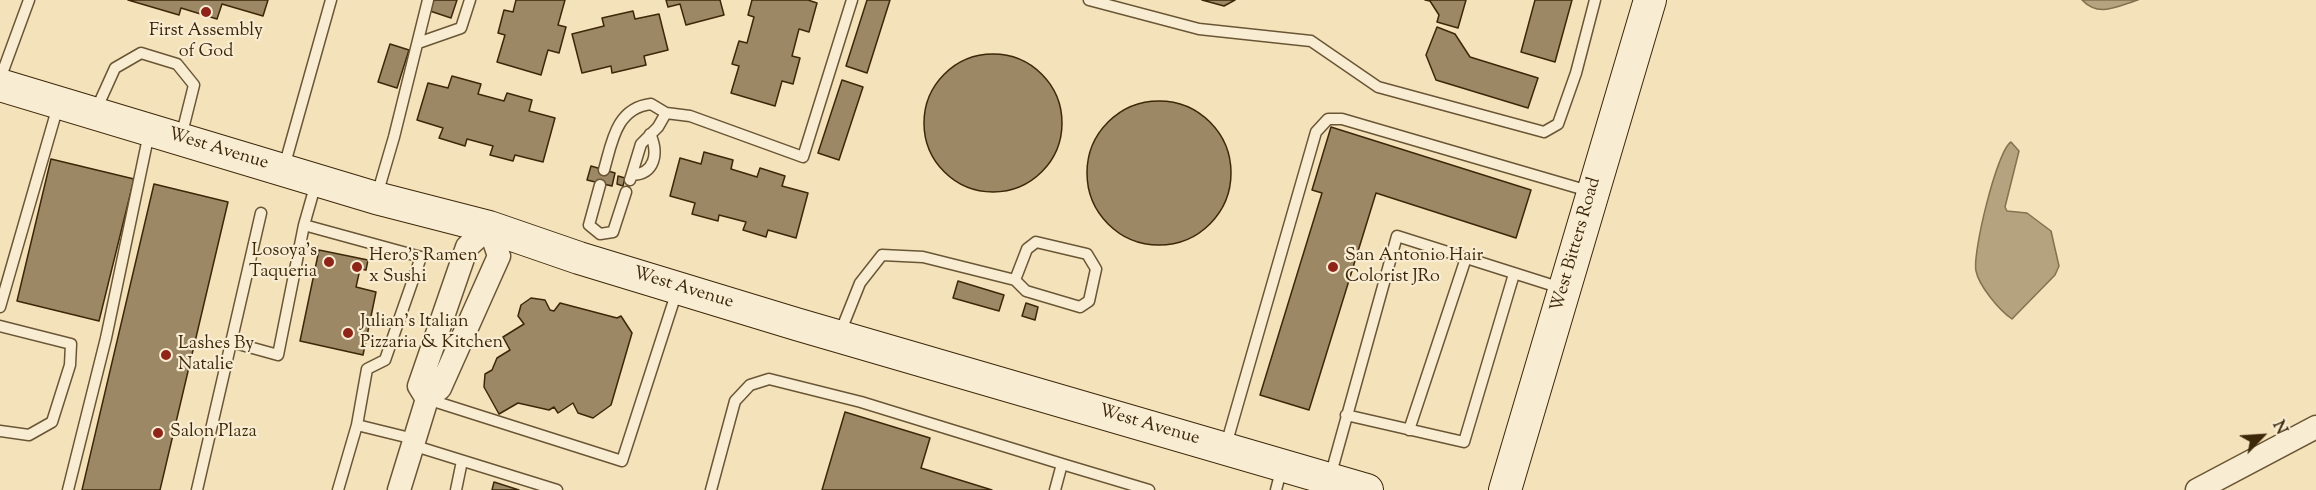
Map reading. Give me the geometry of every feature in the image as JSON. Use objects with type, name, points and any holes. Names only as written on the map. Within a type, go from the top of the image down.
[{"type":"main road","name":"West Bitters Road","points":[[1505,490],[1650,0]]},
{"type":"main road","name":"West Avenue","points":[[2,86],[376,198],[489,227],[596,247],[678,288],[1225,448],[1279,478],[1348,486]]},
{"type":"street","points":[[399,490],[427,399],[440,388],[499,256],[489,227],[467,247],[419,386],[427,399]]},
{"type":"street","points":[[2197,490],[2316,427]]},
{"type":"lane","points":[[2,86],[29,0]]},
{"type":"lane","points":[[283,170],[331,0]]},
{"type":"lane","points":[[376,198],[428,0]]},
{"type":"lane","points":[[418,42],[461,28],[470,0]]},
{"type":"lane","points":[[604,170],[614,138],[626,114],[633,107],[651,104],[666,113],[690,116],[803,157],[852,0]]},
{"type":"lane","points":[[1089,0],[1199,29],[1311,41],[1378,87],[1544,132],[1558,124],[1576,74],[1595,0]]},
{"type":"lane","points":[[95,113],[116,68],[141,53],[177,64],[194,85],[181,139]]},
{"type":"lane","points":[[0,307],[59,102]]},
{"type":"lane","points":[[650,134],[655,152],[652,167],[647,172],[631,178],[641,144],[666,113]]},
{"type":"lane","points":[[1225,448],[1316,132],[1328,120],[1342,119],[1593,193]]},
{"type":"lane","points":[[68,490],[106,338],[150,130]]},
{"type":"lane","points":[[231,342],[278,355],[304,225],[317,180]]},
{"type":"lane","points":[[600,185],[589,225],[596,247],[613,232],[626,192]]},
{"type":"lane","points":[[197,490],[261,213]]},
{"type":"lane","points":[[304,225],[421,257],[386,360],[367,369],[357,425],[338,490]]},
{"type":"lane","points":[[1348,486],[1347,415],[1396,236],[1564,289]]},
{"type":"lane","points":[[839,336],[860,283],[882,255],[923,257],[1015,280],[1026,291],[1080,307],[1089,301],[1096,269],[1088,254],[1036,242],[1027,249],[1015,280]]},
{"type":"lane","points":[[1409,430],[1466,258]]},
{"type":"lane","points":[[1347,415],[1464,442],[1514,274]]},
{"type":"lane","points":[[427,399],[622,461],[678,288]]},
{"type":"lane","points":[[0,326],[71,344],[70,364],[52,422],[29,435],[0,431]]},
{"type":"lane","points":[[711,490],[735,401],[750,384],[769,379],[861,402],[1149,490]]},
{"type":"lane","points":[[357,425],[557,490]]},
{"type":"lane","points":[[456,490],[462,461]]},
{"type":"lane","points":[[1054,490],[1062,464]]},
{"type":"shaded area","points":[[2082,0],[2138,0],[2102,9],[2088,5]]},
{"type":"shaded area","points":[[2011,142],[2019,151],[2005,207],[2007,211],[2027,213],[2051,231],[2059,266],[2055,275],[2012,319],[1985,290],[1976,271],[1978,245],[1987,203],[1999,163]]},
{"type":"building","name":"First Assembly of God","points":[[128,0],[268,0],[263,16],[222,4],[217,19],[181,8],[179,15]]},
{"type":"building","points":[[434,0],[457,0],[451,18],[430,11]]},
{"type":"building","points":[[516,0],[565,0],[558,25],[566,27],[559,53],[548,50],[541,75],[497,62],[505,35],[498,33],[504,10],[513,12]]},
{"type":"building","points":[[666,0],[720,0],[724,15],[686,25],[680,4],[668,7]]},
{"type":"building","points":[[752,0],[808,0],[817,3],[809,32],[799,29],[792,56],[800,58],[793,84],[782,81],[775,106],[731,93],[739,66],[732,64],[739,41],[747,43],[754,17],[748,15]]},
{"type":"building","points":[[867,0],[890,0],[867,73],[846,66]]},
{"type":"building","points":[[1202,0],[1235,0],[1224,6]]},
{"type":"building","points":[[1425,0],[1466,0],[1458,28],[1437,22],[1439,15],[1430,1]]},
{"type":"building","points":[[1535,0],[1572,0],[1555,62],[1521,52]]},
{"type":"building","points":[[633,11],[635,19],[659,14],[668,50],[644,56],[646,65],[612,73],[611,66],[582,73],[572,34],[604,26],[602,18]]},
{"type":"building","points":[[1437,27],[1455,34],[1470,57],[1538,78],[1528,108],[1436,80],[1426,55]]},
{"type":"building","points":[[390,44],[409,50],[397,88],[378,82]]},
{"type":"building","points":[[993,54],[1019,59],[1042,74],[1057,97],[1062,123],[1057,149],[1042,172],[1019,187],[993,192],[967,187],[944,172],[929,149],[924,123],[929,97],[944,74],[967,59]]},
{"type":"building","points":[[452,76],[481,84],[478,94],[504,101],[507,93],[532,100],[529,111],[555,118],[543,162],[515,155],[513,161],[490,155],[493,146],[467,139],[465,146],[439,138],[443,128],[417,120],[428,83],[448,88]]},
{"type":"building","points":[[842,80],[863,87],[839,160],[818,153]]},
{"type":"building","points":[[1159,101],[1187,106],[1210,122],[1226,145],[1231,173],[1226,201],[1210,224],[1187,240],[1159,245],[1131,240],[1108,224],[1092,201],[1087,173],[1092,145],[1108,122],[1131,106]]},
{"type":"building","points":[[1331,127],[1531,190],[1516,238],[1376,193],[1309,410],[1260,395],[1322,193],[1312,190]]},
{"type":"building","points":[[704,152],[733,160],[731,169],[757,177],[760,168],[785,176],[782,186],[808,193],[796,238],[768,230],[766,237],[743,230],[746,222],[719,215],[718,221],[692,214],[695,203],[670,196],[680,158],[701,164]]},
{"type":"building","points":[[51,159],[134,179],[99,321],[17,301]]},
{"type":"building","points":[[591,166],[615,173],[612,186],[587,180]]},
{"type":"building","points":[[618,176],[625,178],[623,186],[617,184]]},
{"type":"building","points":[[154,184],[228,202],[160,490],[82,490]]},
{"type":"building","points":[[319,250],[368,260],[366,270],[360,269],[356,287],[376,292],[363,355],[300,341]]},
{"type":"building","points":[[958,281],[1004,295],[999,311],[953,298]]},
{"type":"building","points":[[531,298],[545,300],[550,310],[554,311],[560,303],[617,318],[621,316],[632,333],[611,405],[593,418],[578,413],[573,403],[558,413],[554,407],[549,410],[518,403],[499,414],[484,387],[485,374],[492,370],[497,358],[510,350],[503,337],[524,324],[518,316],[521,305]]},
{"type":"building","points":[[1026,303],[1038,307],[1035,320],[1022,316]]},
{"type":"building","points":[[845,412],[930,438],[921,468],[992,490],[822,490]]},
{"type":"building","points":[[494,482],[519,490],[492,490]]},
{"type":"place","name":"First Assembly of God","points":[[206,12]]},
{"type":"place","name":"Losoya's Taqueria","points":[[329,262]]},
{"type":"place","name":"Hero's Ramen x Sushi","points":[[357,267]]},
{"type":"place","name":"San Antonio Hair Colorist JRo","points":[[1333,267]]},
{"type":"place","name":"Julian's Italian Pizzaria & Kitchen","points":[[348,333]]},
{"type":"place","name":"Lashes By Natalie","points":[[166,355]]},
{"type":"place","name":"Salon Plaza","points":[[158,433]]}]
